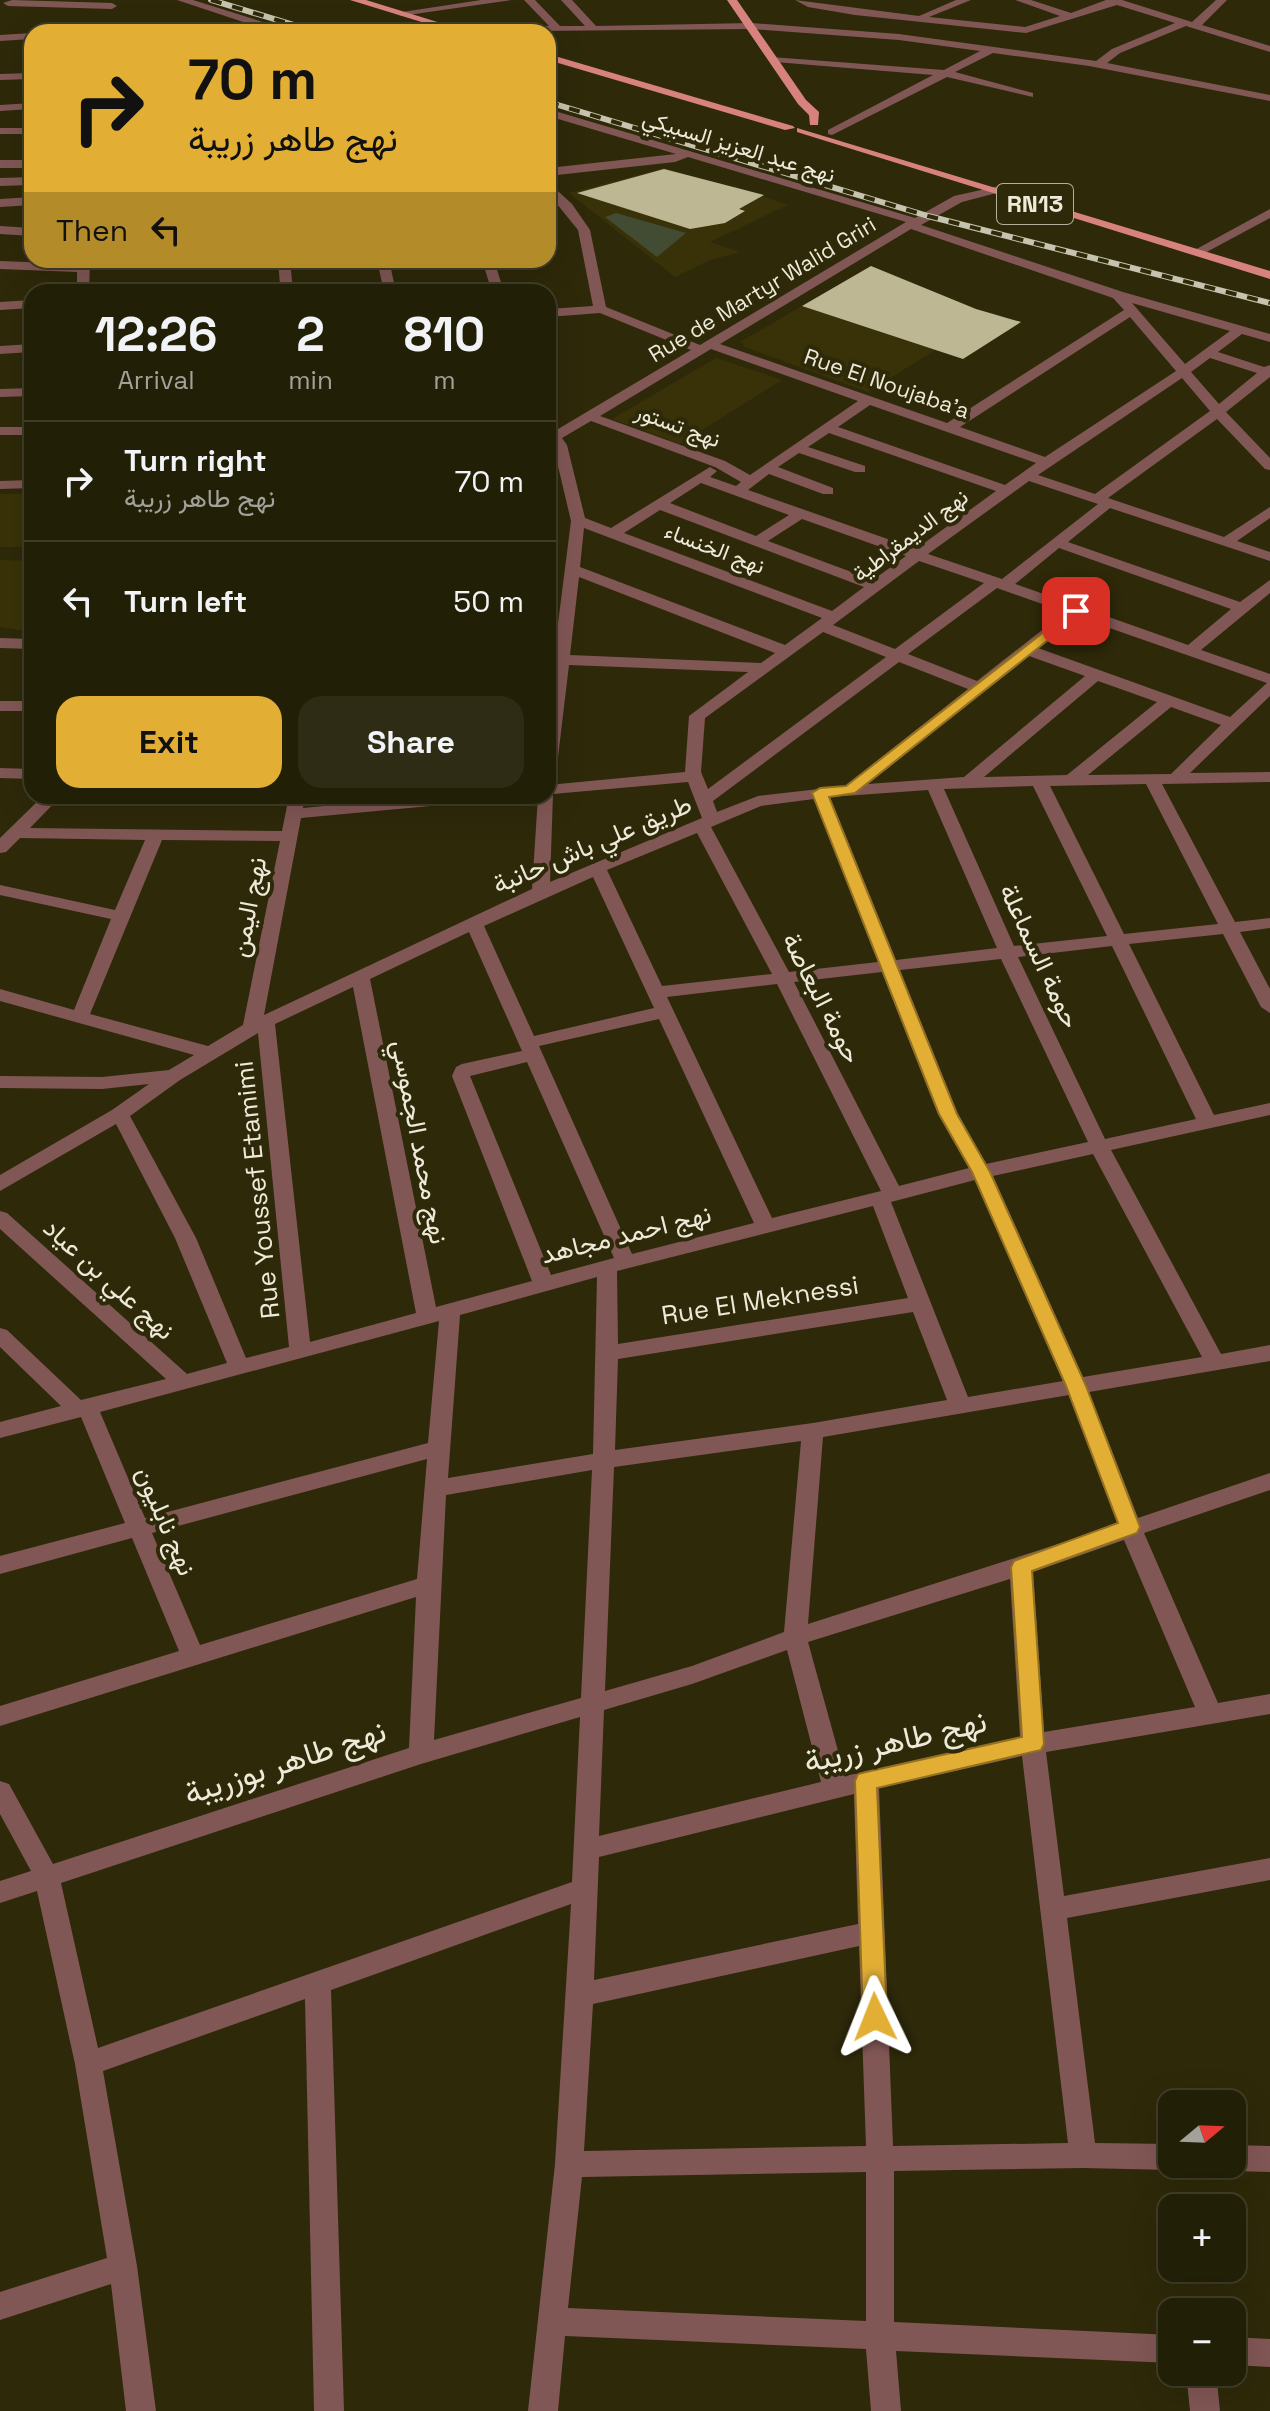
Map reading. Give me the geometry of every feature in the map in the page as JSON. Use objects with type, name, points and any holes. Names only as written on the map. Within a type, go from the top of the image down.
[{"type":"main road","points":[[355,0],[438,24]]},
{"type":"main road","points":[[732,0],[802,102],[815,114],[814,124]]},
{"type":"main road","name":"RN13","points":[[556,59],[754,117],[793,125],[1202,250],[1270,275]]},
{"type":"main road","points":[[793,125],[802,102]]},
{"type":"main road","name":"RN13","points":[[793,125],[814,124],[974,182]]},
{"type":"main road","name":"RN13","points":[[1202,250],[1270,266]]},
{"type":"street","points":[[182,0],[254,24]]},
{"type":"street","points":[[401,13],[447,3],[506,0]]},
{"type":"street","points":[[529,0],[552,24]]},
{"type":"street","points":[[566,0],[592,27]]},
{"type":"street","points":[[800,0],[819,7],[855,12],[1026,30],[1114,1],[1267,44]]},
{"type":"street","points":[[851,24],[855,12],[868,0]]},
{"type":"street","points":[[916,17],[966,0]]},
{"type":"street","points":[[1020,0],[1070,16]]},
{"type":"street","points":[[1098,65],[1107,56],[1191,24],[1222,0]]},
{"type":"street","points":[[6,5],[116,3]]},
{"type":"street","points":[[103,15],[116,3]]},
{"type":"street","points":[[556,28],[749,22],[896,27],[1107,56],[1270,90]]},
{"type":"street","points":[[749,22],[994,48],[1270,90]]},
{"type":"street","points":[[0,38],[24,36]]},
{"type":"street","points":[[832,132],[994,48]]},
{"type":"street","points":[[775,59],[945,73],[1029,95]]},
{"type":"street","points":[[0,77],[24,76]]},
{"type":"street","points":[[24,106],[4,107],[1,131],[24,131]]},
{"type":"street","name":"نهج عبد العزيز السبيكي","points":[[556,114],[690,152],[1118,295],[1270,338]]},
{"type":"street","name":"نهج عبد العزيز السبيكي","points":[[556,123],[910,225]]},
{"type":"street","points":[[556,171],[675,159],[690,152]]},
{"type":"street","points":[[0,164],[24,164]]},
{"type":"street","points":[[0,182],[24,181]]},
{"type":"street","points":[[958,199],[974,182]]},
{"type":"street","name":"Rue de Martyr Walid Griri","points":[[556,436],[910,225],[958,199],[1000,189]]},
{"type":"street","points":[[556,194],[581,224],[588,245],[589,275],[601,309],[556,312]]},
{"type":"street","points":[[0,203],[24,202]]},
{"type":"street","points":[[556,210],[570,209]]},
{"type":"street","points":[[1202,250],[1270,213]]},
{"type":"street","points":[[0,230],[24,232]]},
{"type":"street","points":[[0,265],[24,264]]},
{"type":"street","points":[[1118,295],[1218,412],[1270,466]]},
{"type":"street","points":[[0,306],[24,304]]},
{"type":"street","name":"Rue El Noujaba'a","points":[[601,309],[707,348],[1049,463]]},
{"type":"street","points":[[949,428],[1131,311]]},
{"type":"street","name":"نهج الديمقراطية","points":[[706,823],[704,800],[695,776],[697,716],[1007,490],[1210,354],[1240,329]]},
{"type":"street","points":[[0,350],[24,348]]},
{"type":"street","points":[[1210,354],[1269,371]]},
{"type":"street","points":[[704,800],[899,655],[1058,543],[1102,501],[1269,371]]},
{"type":"street","points":[[0,393],[24,392]]},
{"type":"street","points":[[744,486],[869,400]]},
{"type":"street","name":"نهج تستور","points":[[589,416],[720,464],[744,486]]},
{"type":"street","points":[[829,428],[1007,490]]},
{"type":"street","points":[[0,431],[24,431]]},
{"type":"street","points":[[1255,452],[1270,439]]},
{"type":"street","points":[[556,442],[560,445],[578,521],[573,570],[556,660],[765,668]]},
{"type":"street","points":[[798,448],[860,469]]},
{"type":"street","points":[[614,533],[720,464]]},
{"type":"street","points":[[767,468],[828,491]]},
{"type":"street","points":[[1028,476],[1270,557]]},
{"type":"street","points":[[699,478],[744,486],[800,514],[1270,679]]},
{"type":"street","points":[[0,485],[24,484]]},
{"type":"street","points":[[658,504],[877,587]]},
{"type":"street","points":[[1225,543],[1270,511]]},
{"type":"street","points":[[756,542],[800,514]]},
{"type":"street","name":"نهج الخنساء","points":[[578,521],[830,622],[899,655],[980,688]]},
{"type":"street","points":[[1058,543],[1243,608]]},
{"type":"street","points":[[573,570],[788,652]]},
{"type":"street","points":[[1190,651],[1270,585]]},
{"type":"street","points":[[850,790],[1076,611]]},
{"type":"street","points":[[0,643],[24,644]]},
{"type":"street","points":[[1028,650],[1231,723]]},
{"type":"street","points":[[968,782],[1095,675]]},
{"type":"street","points":[[1175,779],[1270,687]]},
{"type":"street","points":[[1072,780],[1168,701]]},
{"type":"street","points":[[1252,704],[1270,704]]},
{"type":"street","points":[[0,706],[24,706]]},
{"type":"street","points":[[0,773],[24,774]]},
{"type":"street","points":[[556,789],[695,776]]},
{"type":"street","name":"طريق علي باش حانبة","points":[[0,1184],[119,1114],[173,1076],[259,1025],[541,892],[758,801],[850,790],[968,782],[1270,777]]},
{"type":"street","points":[[1152,780],[1270,1007]]},
{"type":"street","points":[[1039,781],[1208,1123]]},
{"type":"street","name":"حومة السماعلة","points":[[934,785],[1008,954],[1100,1148],[1215,1362]]},
{"type":"street","points":[[820,793],[948,1114],[981,1172],[1076,1386],[1130,1527],[1211,1715]]},
{"type":"street","points":[[6,841],[45,804]]},
{"type":"street","points":[[295,805],[316,804]]},
{"type":"street","points":[[541,892],[546,804]]},
{"type":"street","name":"نهج اليمن","points":[[259,1025],[295,805]]},
{"type":"street","name":"حومة البعاصة","points":[[706,823],[887,1197],[960,1405]]},
{"type":"street","points":[[6,841],[155,835],[289,836]]},
{"type":"street","points":[[80,1017],[155,835]]},
{"type":"street","points":[[598,869],[766,1227]]},
{"type":"street","points":[[0,890],[120,916]]},
{"type":"street","points":[[658,992],[1270,923]]},
{"type":"street","points":[[475,925],[530,1049],[616,1264],[608,1353],[580,1995],[569,2164],[543,2411]]},
{"type":"street","name":"نهج محمد الجموسي","points":[[361,979],[427,1315]]},
{"type":"street","points":[[0,995],[210,1053]]},
{"type":"street","points":[[544,1284],[461,1076],[463,1071],[667,1011]]},
{"type":"street","name":"Rue Youssef Etamimi","points":[[259,1025],[300,1352]]},
{"type":"street","points":[[0,1082],[102,1083],[173,1076]]},
{"type":"street","name":"نهج احمد مجاهد","points":[[0,1430],[300,1352],[616,1264],[981,1172],[1270,1109]]},
{"type":"street","points":[[119,1114],[147,1160],[214,1299],[239,1368]]},
{"type":"street","name":"نهج علي بن عياد","points":[[0,1218],[181,1381]]},
{"type":"street","name":"Rue El Meknessi","points":[[608,1353],[922,1303]]},
{"type":"street","points":[[421,1754],[428,1584],[450,1309]]},
{"type":"street","name":"نهج نابليون","points":[[0,1335],[82,1407],[193,1657]]},
{"type":"street","points":[[436,1488],[603,1460],[813,1431],[1270,1353]]},
{"type":"street","points":[[813,1431],[795,1637],[836,1790]]},
{"type":"street","points":[[0,1565],[438,1448]]},
{"type":"street","name":"نهج طاهر بوزريبة","points":[[0,1892],[421,1754],[707,1670],[795,1637],[1021,1567],[1270,1481]]},
{"type":"street","points":[[1021,1567],[1033,1744],[1083,2155]]},
{"type":"street","points":[[0,1716],[428,1584]]},
{"type":"street","name":"نهج طاهر زريبة","points":[[586,1850],[866,1781],[1033,1744],[1270,1704]]},
{"type":"street","points":[[866,1781],[880,2158],[880,2336],[886,2411]]},
{"type":"street","points":[[0,1791],[47,1876],[88,2064],[123,2266],[141,2411]]},
{"type":"street","points":[[1055,1909],[1270,1869]]},
{"type":"street","points":[[88,2064],[584,1889]]},
{"type":"street","points":[[580,1995],[872,1932]]},
{"type":"street","points":[[318,1984],[329,2411]]},
{"type":"street","points":[[569,2164],[1083,2155],[1158,2157]]},
{"type":"street","points":[[1246,2158],[1270,2159]]},
{"type":"street","points":[[0,2306],[123,2266]]},
{"type":"street","points":[[552,2321],[1158,2348]]},
{"type":"street","points":[[1246,2352],[1270,2353]]},
{"type":"street","points":[[1202,2386],[1205,2411]]},
{"type":"shaded area","points":[[664,168],[731,188],[735,186],[788,205],[710,242],[740,252],[710,260],[675,277],[569,193]]},
{"type":"shaded area","points":[[802,306],[935,350],[868,392],[742,346],[745,344],[740,342]]},
{"type":"shaded area","points":[[716,358],[782,380],[680,444],[612,419]]},
{"type":"shaded area","points":[[24,493],[24,547],[0,547],[0,494]]},
{"type":"shaded area","points":[[0,560],[24,561],[24,631],[0,627]]},
{"type":"green space","points":[[616,213],[686,233],[657,257],[605,217]]},
{"type":"building","points":[[664,169],[764,195],[739,209],[745,211],[725,223],[690,229],[577,193]]},
{"type":"building","points":[[871,266],[976,309],[1021,322],[963,359],[802,306]]},
{"type":"railway","points":[[211,0],[290,24]]},
{"type":"railway","points":[[556,104],[928,216],[1270,303]]},
{"type":"route","points":[[875,2017],[866,1781],[1033,1744],[1021,1567],[1130,1527],[1076,1386],[981,1172],[948,1114],[820,793],[850,790],[1076,611]]}]
